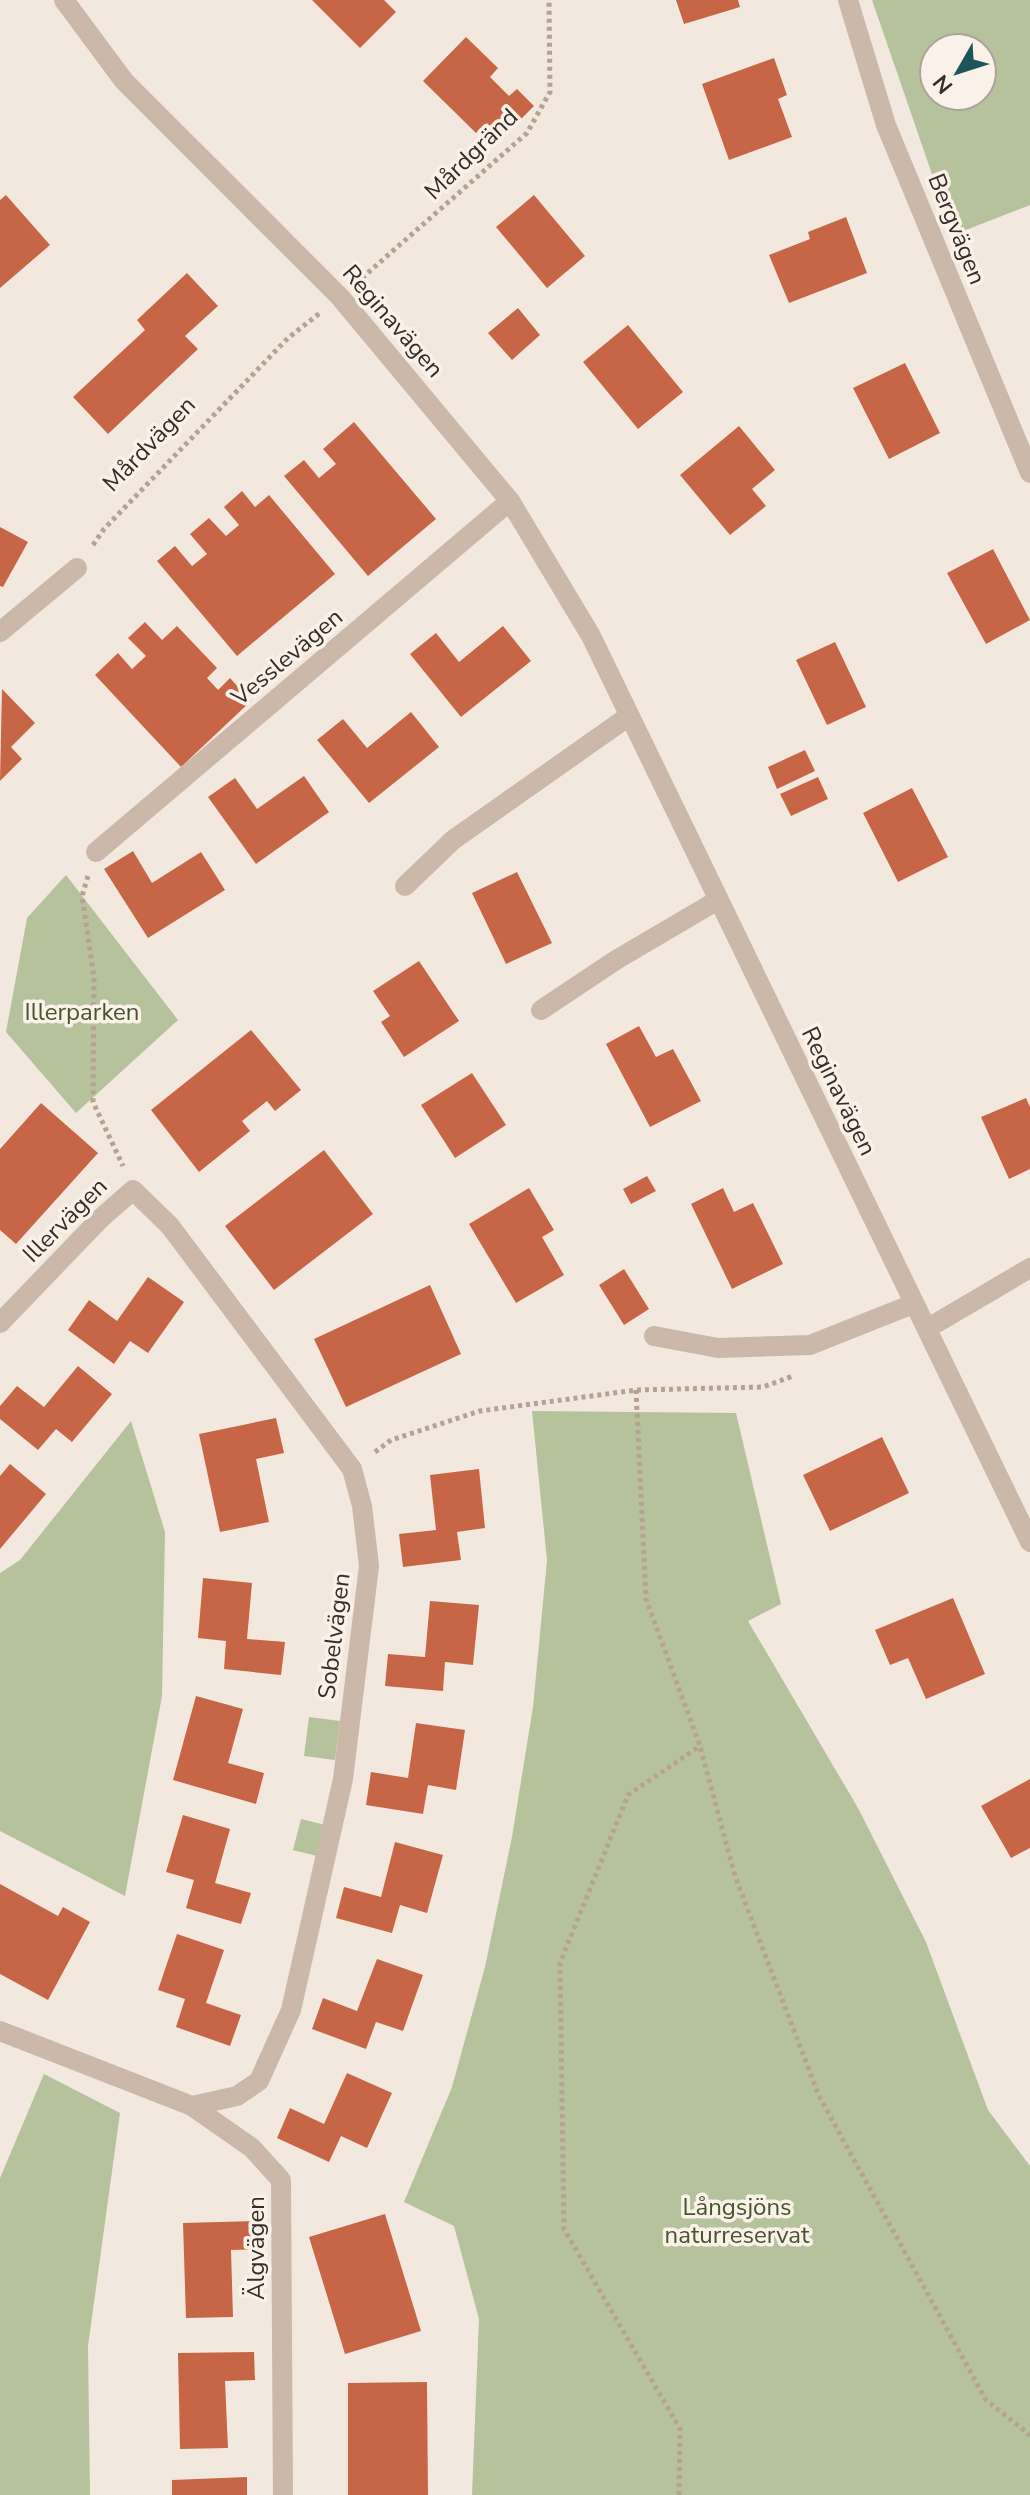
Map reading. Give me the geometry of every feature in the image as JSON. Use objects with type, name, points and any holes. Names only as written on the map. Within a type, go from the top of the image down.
[{"type":"street","name":"Reginavägen","points":[[64,0],[124,81],[340,297],[510,501],[591,636],[1030,1542]]},
{"type":"street","name":"Bergvägen","points":[[848,0],[886,125],[1030,473]]},
{"type":"street","name":"Vesslevägen","points":[[96,852],[510,501]]},
{"type":"street","points":[[0,632],[77,568]]},
{"type":"street","points":[[405,886],[453,840],[629,716]]},
{"type":"street","points":[[541,1010],[616,960],[718,900]]},
{"type":"street","name":"Illervägen","points":[[0,1323],[100,1219],[133,1190]]},
{"type":"street","name":"Sobelvägen","points":[[133,1190],[170,1226],[352,1469],[362,1506],[369,1566],[343,1779],[291,2010],[259,2081],[237,2096],[192,2106]]},
{"type":"street","points":[[928,1328],[1030,1268]]},
{"type":"street","points":[[654,1336],[718,1348],[810,1345],[913,1304]]},
{"type":"street","name":"Älgvägen","points":[[0,2031],[192,2106],[252,2148],[281,2180],[283,2495]]},
{"type":"path","name":"Mårdgränd","points":[[340,297],[527,133],[550,92],[549,0]]},
{"type":"path","name":"Mårdvägen","points":[[77,568],[104,529],[288,338],[340,297]]},
{"type":"path","points":[[96,852],[82,896],[94,977],[93,1102],[133,1190]]},
{"type":"path","points":[[352,1469],[391,1440],[480,1411],[636,1390],[763,1387],[793,1376]]},
{"type":"path","points":[[636,1390],[646,1599],[700,1746],[735,1876],[819,2096],[986,2400],[1030,2435]]},
{"type":"path","points":[[679,2495],[680,2429],[564,2229],[560,1963],[628,1795],[700,1746]]},
{"type":"green space","points":[[872,0],[1030,0],[1030,205],[953,235]]},
{"type":"green space","name":"Illerparken","points":[[66,875],[178,1020],[76,1113],[6,1032],[27,918]]},
{"type":"green space","name":"Långsjöns naturreservat","points":[[532,1411],[736,1413],[781,1604],[748,1621],[858,1808],[926,1942],[988,2110],[1030,2166],[1030,2495],[472,2495],[479,2319],[454,2226],[404,2202],[452,2087],[485,1967],[512,1837],[533,1707],[547,1560]]},
{"type":"green space","points":[[131,1421],[165,1532],[162,1696],[125,1896],[0,1831],[0,1573],[20,1560]]},
{"type":"green space","points":[[309,1717],[340,1721],[335,1760],[304,1756]]},
{"type":"green space","points":[[301,1819],[325,1825],[317,1856],[293,1850]]},
{"type":"green space","points":[[44,2074],[120,2113],[88,2346],[90,2495],[0,2495],[0,2178]]},
{"type":"building","points":[[312,0],[384,0],[396,12],[360,48]]},
{"type":"building","points":[[676,0],[738,0],[740,7],[684,24]]},
{"type":"building","points":[[466,37],[498,68],[490,77],[509,96],[517,89],[534,106],[502,138],[487,123],[476,133],[423,81]]},
{"type":"building","points":[[774,58],[787,95],[778,99],[792,137],[729,160],[702,84]]},
{"type":"building","points":[[6,195],[50,245],[0,288],[0,200]]},
{"type":"building","points":[[534,195],[585,256],[547,288],[496,227]]},
{"type":"building","points":[[846,217],[867,273],[789,303],[769,255],[810,239],[808,232]]},
{"type":"building","points":[[187,273],[218,306],[185,336],[198,349],[108,434],[73,397],[145,330],[137,320]]},
{"type":"building","points":[[518,308],[540,335],[512,360],[488,333]]},
{"type":"building","points":[[628,325],[683,392],[638,429],[583,362]]},
{"type":"building","points":[[905,363],[940,433],[889,459],[853,388]]},
{"type":"building","points":[[354,422],[436,519],[368,576],[284,476],[304,460],[319,478],[336,464],[323,449]]},
{"type":"building","points":[[739,426],[775,470],[752,489],[766,506],[730,535],[680,475]]},
{"type":"building","points":[[242,491],[255,507],[269,495],[335,574],[237,656],[157,561],[175,546],[192,566],[207,554],[190,534],[209,518],[226,536],[239,525],[224,507]]},
{"type":"building","points":[[0,527],[28,542],[3,587],[0,586]]},
{"type":"building","points":[[993,549],[1030,620],[986,644],[947,573]]},
{"type":"building","points":[[145,622],[162,640],[177,626],[217,668],[207,678],[218,690],[230,678],[251,701],[181,767],[95,675],[118,653],[132,669],[146,656],[128,638]]},
{"type":"building","points":[[503,626],[531,661],[461,717],[410,654],[436,633],[459,662]]},
{"type":"building","points":[[835,642],[866,707],[827,725],[796,660]]},
{"type":"building","points":[[2,689],[35,723],[11,747],[22,759],[0,781]]},
{"type":"building","points":[[411,712],[439,747],[369,803],[317,740],[343,719],[367,748]]},
{"type":"building","points":[[805,750],[815,771],[777,789],[768,767]]},
{"type":"building","points":[[304,776],[329,812],[256,864],[208,797],[235,778],[257,809]]},
{"type":"building","points":[[818,777],[828,799],[791,816],[780,794]]},
{"type":"building","points":[[912,788],[948,857],[898,882],[863,813]]},
{"type":"building","points":[[133,851],[152,883],[201,852],[225,890],[148,938],[104,869]]},
{"type":"building","points":[[517,872],[552,943],[506,964],[472,893]]},
{"type":"building","points":[[419,961],[459,1021],[404,1057],[381,1022],[390,1016],[373,991]]},
{"type":"building","points":[[639,1026],[656,1057],[673,1049],[701,1101],[650,1127],[606,1044]]},
{"type":"building","points":[[251,1030],[301,1090],[275,1111],[267,1101],[242,1121],[250,1131],[199,1172],[151,1110]]},
{"type":"building","points":[[472,1073],[506,1125],[455,1158],[421,1105]]},
{"type":"building","points":[[1026,1098],[1030,1107],[1030,1169],[1009,1179],[981,1117]]},
{"type":"building","points":[[41,1103],[98,1153],[16,1244],[0,1230],[0,1149]]},
{"type":"building","points":[[324,1150],[373,1214],[274,1290],[225,1226]]},
{"type":"building","points":[[647,1176],[656,1191],[631,1204],[623,1189]]},
{"type":"building","points":[[529,1188],[554,1230],[542,1237],[564,1275],[516,1303],[469,1224]]},
{"type":"building","points":[[723,1188],[734,1212],[753,1203],[783,1264],[732,1289],[691,1204]]},
{"type":"building","points":[[624,1269],[649,1309],[624,1325],[599,1285]]},
{"type":"building","points":[[148,1277],[184,1302],[148,1353],[130,1341],[114,1364],[68,1330],[89,1300],[117,1321]]},
{"type":"building","points":[[430,1285],[461,1354],[346,1407],[314,1339]]},
{"type":"building","points":[[78,1366],[112,1394],[72,1442],[56,1429],[38,1450],[0,1419],[0,1406],[17,1386],[44,1407]]},
{"type":"building","points":[[276,1418],[284,1453],[256,1459],[269,1522],[220,1532],[199,1434]]},
{"type":"building","points":[[882,1437],[909,1493],[830,1531],[803,1475]]},
{"type":"building","points":[[10,1464],[46,1494],[0,1549],[0,1476]]},
{"type":"building","points":[[479,1469],[485,1528],[457,1532],[461,1560],[403,1567],[399,1534],[436,1530],[430,1475]]},
{"type":"building","points":[[203,1578],[252,1583],[247,1639],[285,1642],[281,1675],[224,1669],[226,1641],[198,1638]]},
{"type":"building","points":[[953,1598],[985,1674],[926,1699],[908,1658],[890,1665],[875,1630]]},
{"type":"building","points":[[430,1601],[479,1605],[473,1665],[445,1662],[443,1691],[385,1686],[388,1654],[425,1657]]},
{"type":"building","points":[[196,1696],[243,1709],[228,1763],[264,1773],[256,1804],[173,1780]]},
{"type":"building","points":[[416,1723],[465,1730],[456,1790],[428,1785],[423,1814],[366,1805],[371,1772],[408,1778]]},
{"type":"building","points":[[1030,1779],[1030,1848],[1011,1858],[981,1806]]},
{"type":"building","points":[[183,1815],[230,1829],[215,1883],[251,1893],[241,1924],[186,1908],[194,1880],[166,1872]]},
{"type":"building","points":[[395,1842],[443,1855],[427,1913],[400,1905],[392,1933],[336,1918],[344,1887],[381,1897]]},
{"type":"building","points":[[0,1884],[58,1916],[63,1907],[90,1922],[48,2000],[0,1974]]},
{"type":"building","points":[[177,1934],[224,1950],[206,2003],[241,2015],[230,2046],[176,2027],[185,1999],[158,1990]]},
{"type":"building","points":[[377,1959],[423,1975],[403,2031],[376,2022],[366,2049],[312,2029],[323,1998],[357,2011]]},
{"type":"building","points":[[347,2073],[392,2093],[367,2148],[341,2136],[329,2162],[277,2138],[290,2108],[324,2124]]},
{"type":"building","points":[[385,2214],[421,2331],[345,2354],[309,2237]]},
{"type":"building","points":[[260,2221],[260,2249],[231,2250],[233,2317],[186,2318],[183,2223]]},
{"type":"building","points":[[254,2352],[255,2380],[225,2381],[228,2448],[180,2449],[178,2353]]},
{"type":"building","points":[[427,2382],[428,2495],[348,2495],[348,2383]]},
{"type":"building","points":[[247,2477],[247,2495],[172,2495],[172,2480]]}]
